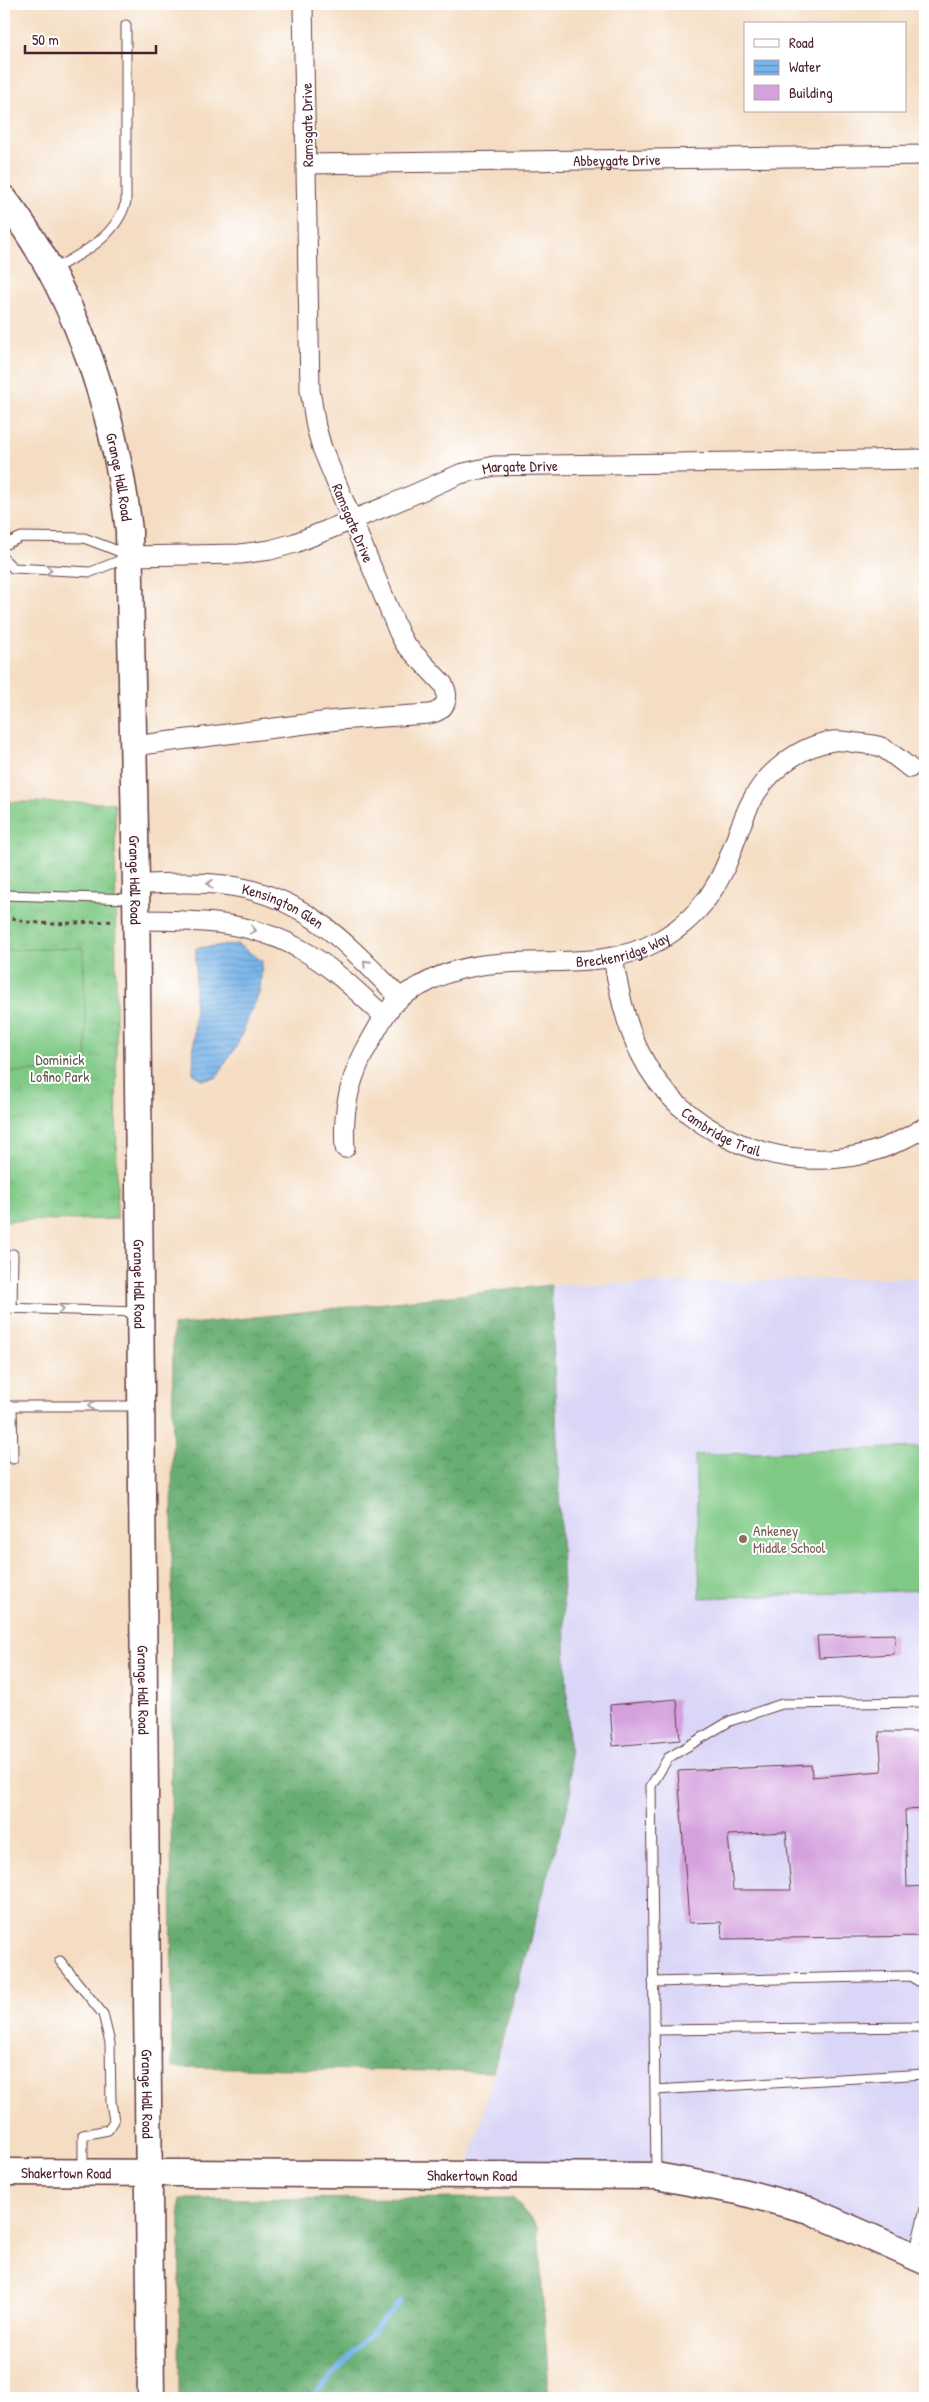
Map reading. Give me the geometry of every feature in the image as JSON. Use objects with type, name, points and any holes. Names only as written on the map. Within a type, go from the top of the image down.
[{"type":"street","name":"Ramsgate Drive","points":[[133,746],[336,720],[436,713],[447,700],[447,692],[443,684],[406,644],[399,633],[322,448],[312,405],[303,4]]},
{"type":"street","name":"Abbeygate Drive","points":[[308,164],[925,155]]},
{"type":"street","name":"Grange Hall Road","points":[[5,202],[49,271],[78,330],[111,424],[124,491],[131,556],[151,2398]]},
{"type":"street","name":"Margate Drive","points":[[131,556],[240,554],[270,550],[295,543],[460,474],[494,466],[925,459]]},
{"type":"street","name":"Breckenridge Way","points":[[345,1148],[345,1112],[353,1076],[360,1058],[384,1016],[400,998],[427,982],[468,966],[495,962],[612,958],[636,952],[660,940],[682,925],[700,907],[724,871],[751,802],[773,772],[797,754],[835,740],[880,746],[910,768]]},
{"type":"street","name":"Kensington Glen","points":[[136,901],[224,885],[252,889],[280,899],[306,912],[331,929],[400,998]]},
{"type":"street","name":"Kensington Glen","points":[[136,901],[184,920],[223,924],[265,932],[301,949],[334,972],[384,1016]]},
{"type":"street","name":"Cambridge Trail","points":[[612,958],[623,1010],[640,1055],[664,1089],[686,1112],[724,1137],[753,1149],[776,1155],[814,1160],[846,1158],[876,1151],[906,1139],[925,1127]]},
{"type":"street","name":"Shakertown Road","points":[[4,2172],[656,2176],[738,2191],[809,2210],[920,2258]]},
{"type":"lane","points":[[49,271],[74,258],[104,238],[115,227],[126,202],[126,25]]},
{"type":"lane","points":[[4,545],[21,537],[84,538],[131,556]]},
{"type":"lane","points":[[4,559],[13,568],[91,572],[131,556]]},
{"type":"lane","points":[[4,895],[136,901]]},
{"type":"lane","points":[[12,1254],[8,1308],[139,1312]]},
{"type":"lane","points":[[13,1459],[8,1406],[140,1406]]},
{"type":"lane","points":[[656,2176],[651,1786],[668,1758],[730,1721],[782,1704],[925,1702]]},
{"type":"lane","points":[[60,1961],[103,2014],[110,2043],[111,2102],[114,2121],[108,2130],[83,2134],[83,2173]]},
{"type":"lane","points":[[653,1982],[910,1976],[925,1985]]},
{"type":"lane","points":[[654,2030],[925,2027]]},
{"type":"lane","points":[[655,2090],[925,2074]]},
{"type":"lane","points":[[920,2258],[925,2208]]},
{"type":"path","points":[[4,916],[28,922],[52,924],[136,901]]},
{"type":"shaded area","name":"Ankeney Middle School","points":[[925,1277],[925,2261],[738,2191],[466,2175],[571,1794],[551,1285]]},
{"type":"green space","name":"Dominick Lofino Park","points":[[4,802],[115,803],[117,1219],[4,1221]]},
{"type":"green space","points":[[83,948],[87,1070],[4,1072],[4,950]]},
{"type":"green space","points":[[551,1285],[571,1794],[493,2072],[172,2067],[173,1326]]},
{"type":"green space","points":[[925,1447],[925,1590],[700,1598],[695,1455]]},
{"type":"green space","points":[[513,2198],[538,2228],[548,2398],[179,2398],[180,2199]]},
{"type":"water","points":[[237,944],[262,961],[260,991],[237,1045],[216,1078],[202,1080],[193,1073],[196,948]]},
{"type":"building","points":[[895,1634],[894,1654],[819,1658],[817,1636]]},
{"type":"building","points":[[677,1699],[680,1740],[613,1746],[610,1705]]},
{"type":"building","points":[[879,1732],[925,1732],[925,1809],[905,1810],[907,1887],[925,1886],[925,1936],[722,1939],[721,1922],[689,1923],[678,1771],[811,1765],[812,1777],[882,1771]],"holes":[[[786,1832],[791,1890],[733,1890],[728,1835]]]},
{"type":"waterway","points":[[311,2398],[401,2301]]},
{"type":"place","name":"Ankeney Middle School","points":[[743,1539]]}]
